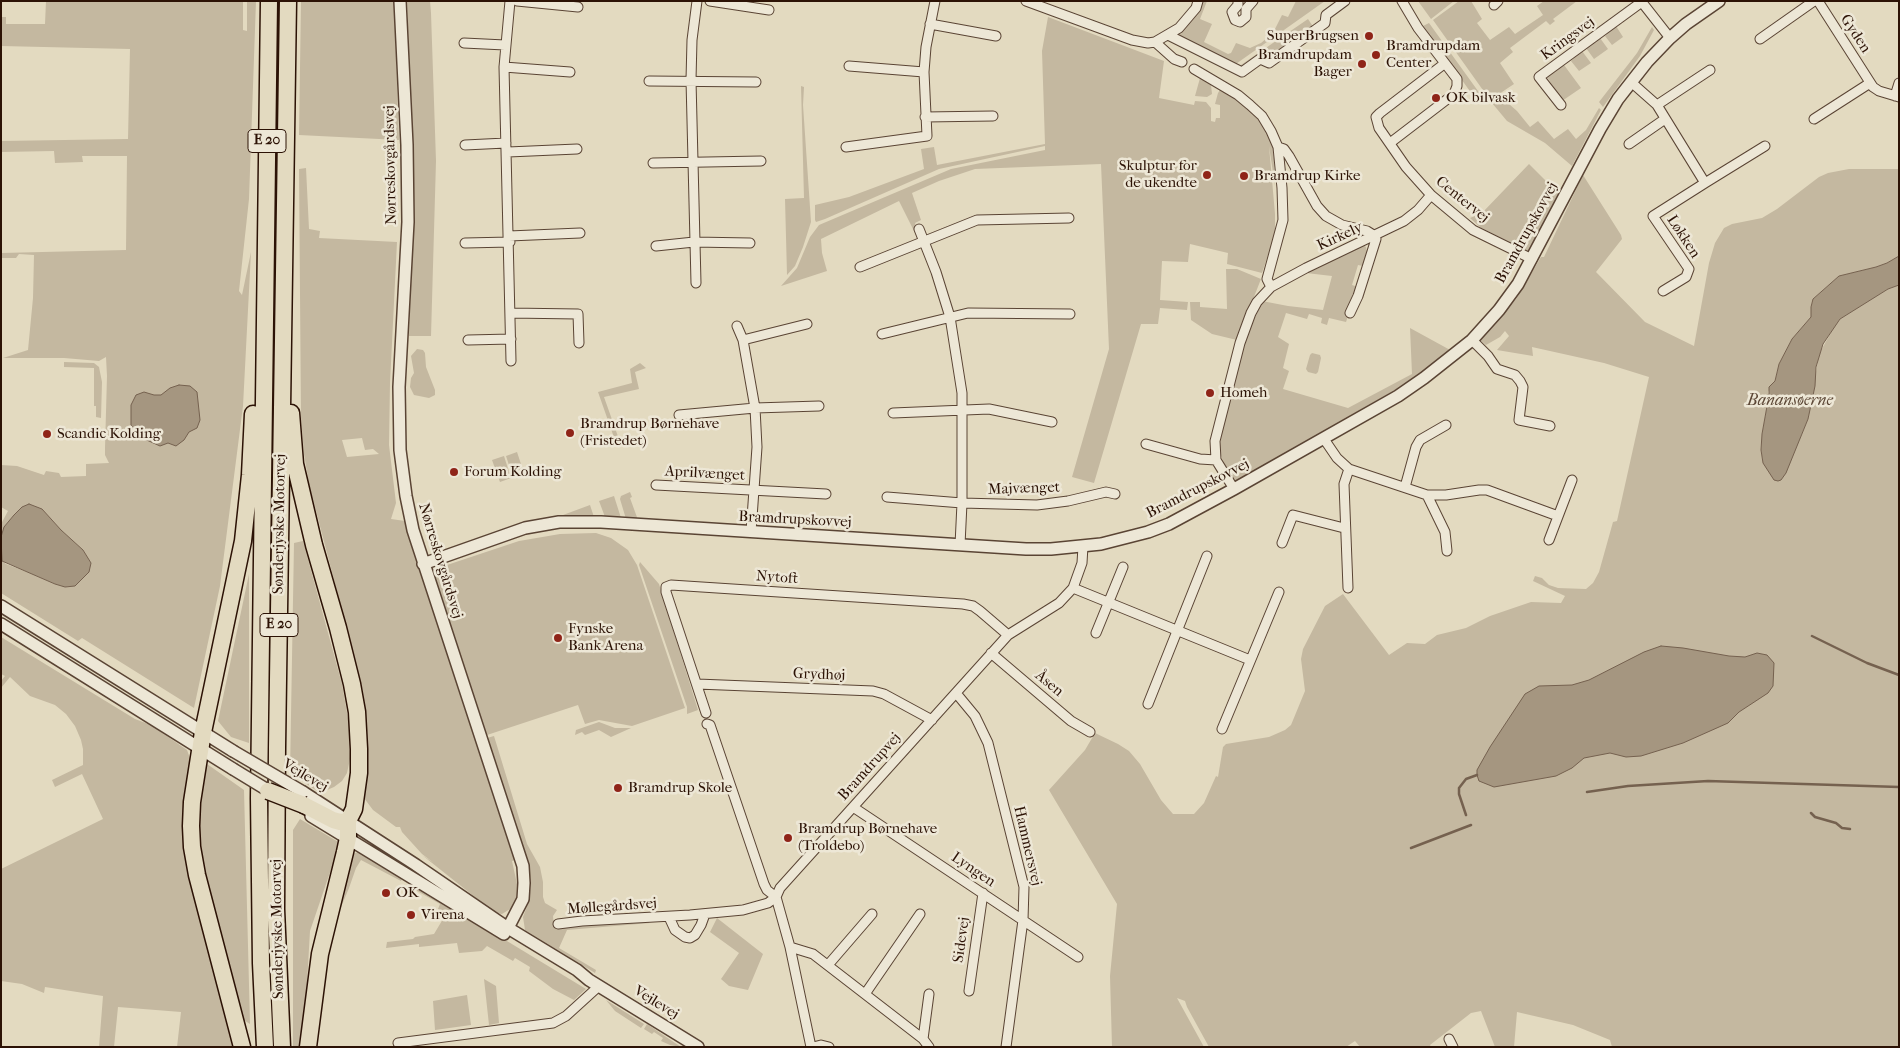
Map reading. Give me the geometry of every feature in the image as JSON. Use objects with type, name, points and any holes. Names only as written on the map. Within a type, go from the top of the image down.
[{"type":"highway","name":"Sønderjyske Motorvej","points":[[265,1047],[259,798],[269,1]]},
{"type":"highway","name":"Sønderjyske Motorvej","points":[[282,1047],[276,909],[288,1]]},
{"type":"highway","points":[[285,204],[292,253],[292,416],[295,464],[314,545],[352,684],[356,712],[359,773],[354,810],[320,954],[308,1047]]},
{"type":"highway","points":[[242,1047],[197,875],[192,847],[192,802],[202,740],[244,541],[250,476],[258,337],[265,280]]},
{"type":"highway","points":[[268,791],[304,803],[340,822],[348,829]]},
{"type":"street","name":"Nørreskovgårdsvej","points":[[400,1],[407,145],[408,222],[398,421],[400,450],[406,496],[423,564],[523,866],[524,883],[522,899],[507,931]]},
{"type":"street","points":[[510,1],[504,67],[511,361]]},
{"type":"street","points":[[517,1],[578,7]]},
{"type":"street","points":[[696,283],[691,80],[692,40],[697,1]]},
{"type":"street","points":[[710,1],[769,10]]},
{"type":"street","points":[[1026,1],[1132,40],[1155,42],[1179,28],[1196,8],[1198,1]]},
{"type":"street","points":[[1241,5],[1253,1]]},
{"type":"street","points":[[1168,35],[1242,72],[1260,59],[1269,63],[1325,24],[1326,15],[1345,1]]},
{"type":"street","points":[[1390,144],[1456,90],[1457,79],[1444,64],[1402,1]]},
{"type":"street","name":"Bramdrupskovvej","points":[[423,564],[525,528],[559,522],[601,522],[1026,549],[1083,546],[1124,539],[1160,528],[1234,490],[1324,439],[1418,382],[1472,340],[1500,310],[1518,284],[1618,98],[1670,38],[1686,24],[1719,1]]},
{"type":"street","points":[[1760,39],[1814,1]]},
{"type":"street","name":"Gyden","points":[[1818,1],[1873,87],[1897,97],[1899,83]]},
{"type":"street","points":[[846,147],[927,136],[924,72],[932,2]]},
{"type":"street","name":"Kringsvej","points":[[1561,105],[1539,77],[1642,2],[1670,38]]},
{"type":"street","points":[[930,24],[996,36]]},
{"type":"street","points":[[1155,42],[1174,59],[1182,62]]},
{"type":"street","points":[[464,43],[505,45]]},
{"type":"street","name":"Centervej","points":[[1444,64],[1376,117],[1379,128],[1406,167],[1431,195],[1473,230],[1532,259]]},
{"type":"street","points":[[849,66],[924,72]]},
{"type":"street","points":[[504,67],[570,72]]},
{"type":"street","points":[[1194,69],[1238,95],[1250,105],[1267,124],[1278,147],[1282,220],[1267,279],[1271,288]]},
{"type":"street","points":[[1657,105],[1710,70]]},
{"type":"street","points":[[650,81],[756,82]]},
{"type":"street","points":[[1630,82],[1657,105],[1705,183]]},
{"type":"street","points":[[1814,119],[1870,83]]},
{"type":"street","points":[[925,117],[993,116]]},
{"type":"street","points":[[1629,144],[1665,119]]},
{"type":"street","points":[[465,145],[577,149]]},
{"type":"street","name":"Løkken","points":[[1663,291],[1686,277],[1689,270],[1653,216],[1765,146]]},
{"type":"street","points":[[1278,147],[1284,149],[1289,156],[1317,206],[1326,216],[1342,226],[1366,231],[1376,236],[1404,221],[1418,210],[1431,195]]},
{"type":"street","points":[[653,163],[761,161]]},
{"type":"street","points":[[860,267],[977,220],[1069,218]]},
{"type":"street","points":[[919,229],[936,272],[950,317],[962,394],[960,545]]},
{"type":"street","points":[[466,242],[580,233]]},
{"type":"street","name":"Kirkely","points":[[1216,460],[1215,441],[1219,422],[1240,344],[1251,314],[1258,302],[1271,288],[1306,268],[1376,236]]},
{"type":"street","name":"Kirkely","points":[[1350,313],[1358,296],[1376,236]]},
{"type":"street","points":[[656,246],[694,242],[750,243]]},
{"type":"street","points":[[510,313],[578,314],[579,343]]},
{"type":"street","points":[[882,334],[968,313],[1070,314]]},
{"type":"street","points":[[743,340],[807,324]]},
{"type":"street","name":"Aprilvænget","points":[[737,326],[743,340],[756,408],[757,447],[751,532]]},
{"type":"street","points":[[468,340],[511,339]]},
{"type":"street","points":[[1472,340],[1488,356],[1497,369],[1515,375],[1520,381],[1523,388],[1519,420],[1550,426]]},
{"type":"street","points":[[679,415],[756,408],[820,406]]},
{"type":"street","points":[[893,413],[989,409],[1052,422]]},
{"type":"street","points":[[1405,487],[1416,447],[1420,440],[1446,425]]},
{"type":"street","points":[[1324,439],[1337,458],[1349,469],[1427,495],[1446,495],[1488,490],[1558,516]]},
{"type":"street","points":[[1146,444],[1200,459],[1216,460],[1234,490]]},
{"type":"street","points":[[1348,588],[1344,528],[1344,484],[1349,469]]},
{"type":"street","points":[[1549,540],[1572,480]]},
{"type":"street","name":"Aprilvænget","points":[[656,485],[826,494]]},
{"type":"street","name":"Majvænget","points":[[887,498],[962,503],[1038,505],[1068,501],[1106,492],[1116,494]]},
{"type":"street","points":[[1427,495],[1445,532],[1447,551]]},
{"type":"street","points":[[1282,543],[1293,515],[1344,528]]},
{"type":"street","name":"Bramdrupvej","points":[[776,897],[786,880],[1008,635],[1059,603],[1073,588],[1082,563],[1083,546]]},
{"type":"street","points":[[1148,704],[1207,556]]},
{"type":"street","points":[[1096,633],[1123,566]]},
{"type":"street","name":"Nytoft","points":[[706,713],[666,592],[666,587],[671,585],[963,604],[973,606],[1008,635]]},
{"type":"street","points":[[1073,588],[1250,660]]},
{"type":"street","points":[[1222,729],[1279,592]]},
{"type":"street","name":"Vejlevej","points":[[1,606],[202,740],[233,768],[268,791]]},
{"type":"street","name":"Vejlevej","points":[[1,624],[202,740],[234,751],[304,803]]},
{"type":"street","name":"Åsen","points":[[992,653],[1071,721],[1090,732]]},
{"type":"street","name":"Grydhøj","points":[[697,684],[873,691],[884,694],[932,720]]},
{"type":"street","name":"Hammersvej","points":[[956,693],[976,716],[988,743],[1022,874],[1024,895],[1023,920],[1006,1047]]},
{"type":"street","points":[[707,724],[712,733],[764,884],[767,890],[776,897],[790,947],[812,1047],[821,1045],[829,1047]]},
{"type":"street","name":"Lyngen","points":[[853,806],[1078,957]]},
{"type":"street","name":"Vejlevej","points":[[348,829],[400,854],[507,931]]},
{"type":"street","name":"Vejlevej","points":[[348,829],[507,931],[577,970],[594,983],[698,1047]]},
{"type":"street","name":"Sidevej","points":[[969,991],[983,894]]},
{"type":"street","name":"Møllegårdsvej","points":[[558,924],[669,917],[753,908],[768,903],[776,897]]},
{"type":"street","name":"Møllegårdsvej","points":[[669,917],[675,930],[690,938],[695,935],[704,914]]},
{"type":"street","points":[[828,965],[872,914]]},
{"type":"street","points":[[865,994],[920,914]]},
{"type":"street","points":[[790,947],[813,954],[923,1039],[929,1047]]},
{"type":"street","points":[[398,1043],[553,1023],[566,1016],[594,983]]},
{"type":"street","points":[[923,1039],[929,994]]},
{"type":"shaded area","points":[[46,1],[243,1],[243,30],[247,31],[247,1],[256,1],[249,199],[239,291],[242,295],[251,252],[243,406],[220,586],[194,708],[82,638],[78,641],[1,593],[1,560],[6,564],[55,584],[68,587],[75,586],[91,563],[83,550],[42,509],[22,507],[7,523],[1,537],[1,524],[8,511],[1,507],[1,465],[17,466],[44,475],[46,471],[59,473],[61,477],[86,476],[86,464],[109,463],[105,455],[106,357],[99,361],[64,358],[3,358],[28,350],[33,298],[34,255],[19,254],[16,258],[1,258],[1,253],[126,250],[127,156],[82,156],[83,162],[55,163],[54,151],[1,152],[1,141],[128,139],[130,49],[1,46],[1,17],[6,17],[6,24],[45,24]]},
{"type":"shaded area","points":[[301,1],[394,1],[399,140],[299,135]]},
{"type":"shaded area","points":[[407,1],[430,1],[431,13],[436,161],[431,336],[409,336],[414,182]]},
{"type":"shaded area","points":[[1201,1],[1207,1],[1200,19],[1212,24],[1204,42],[1228,54],[1231,53],[1236,43],[1250,48],[1261,43],[1273,33],[1282,15],[1288,17],[1296,1],[1325,1],[1233,66],[1176,35]]},
{"type":"shaded area","points":[[1418,1],[1454,1],[1431,19]]},
{"type":"shaded area","points":[[1459,1],[1471,1],[1482,19],[1477,23],[1490,40],[1509,27],[1515,34],[1543,15],[1537,6],[1544,1],[1577,1],[1553,19],[1555,21],[1550,25],[1546,21],[1510,48],[1513,52],[1500,63],[1514,84],[1490,100],[1433,20]]},
{"type":"shaded area","points":[[1048,17],[1164,61],[1159,98],[1194,105],[1195,101],[1206,102],[1211,108],[1211,121],[1215,122],[1216,118],[1220,118],[1220,105],[1215,104],[1220,90],[1231,93],[1261,121],[1272,137],[1275,186],[1269,146],[1275,234],[1262,273],[1227,264],[1228,253],[1190,244],[1188,262],[1162,261],[1160,300],[1188,302],[1187,310],[1160,308],[1158,324],[1141,324],[1094,483],[1072,477],[1109,349],[1101,164],[975,169],[939,181],[912,193],[921,220],[915,223],[921,238],[916,235],[899,201],[821,239],[822,253],[827,271],[781,286],[797,268],[810,237],[819,225],[951,169],[1045,150],[1045,146],[939,169],[825,219],[816,222],[815,220],[815,205],[849,197],[924,169],[921,149],[934,147],[937,165],[1045,144],[1042,51]]},
{"type":"shaded area","points":[[1308,19],[1314,28],[1271,58],[1261,55],[1241,69],[1238,67]]},
{"type":"shaded area","points":[[1429,23],[1483,98],[1477,101],[1423,26]]},
{"type":"shaded area","points":[[1616,26],[1623,37],[1612,45],[1605,36]]},
{"type":"shaded area","points":[[1652,27],[1654,30],[1640,56],[1603,107],[1599,102],[1637,53]]},
{"type":"shaded area","points":[[1600,38],[1608,49],[1594,59],[1586,48]]},
{"type":"shaded area","points":[[1582,51],[1591,63],[1579,71],[1571,61]]},
{"type":"shaded area","points":[[1564,65],[1581,88],[1562,101],[1547,77]]},
{"type":"shaded area","points":[[1200,78],[1211,85],[1212,94],[1207,97],[1195,96]]},
{"type":"shaded area","points":[[801,86],[804,87],[803,105],[811,222],[795,266],[787,275],[785,199],[804,198]]},
{"type":"shaded area","points":[[1501,97],[1517,111],[1530,127],[1538,121],[1554,139],[1568,129],[1576,139],[1586,130],[1599,108],[1601,110],[1572,166],[1545,143],[1507,121],[1492,103]]},
{"type":"shaded area","points":[[1529,164],[1559,194],[1531,251],[1526,252],[1481,228],[1470,218],[1482,213]]},
{"type":"shaded area","points":[[306,168],[309,229],[320,231],[319,238],[397,242],[389,445],[396,503],[391,519],[405,521],[516,860],[512,861],[517,884],[516,897],[510,909],[502,914],[495,913],[422,855],[434,863],[422,854],[402,832],[400,827],[396,827],[373,810],[364,798],[367,741],[363,691],[309,484],[304,454],[301,418],[299,169]],"holes":[[[362,438],[365,450],[373,449],[379,454],[347,457],[342,440]]]},
{"type":"shaded area","points":[[1849,169],[1899,169],[1899,256],[1876,267],[1839,276],[1813,299],[1811,317],[1792,339],[1779,364],[1775,381],[1768,392],[1761,450],[1763,463],[1801,436],[1808,419],[1819,354],[1840,319],[1888,289],[1899,285],[1899,1047],[1612,1047],[1610,1040],[1573,1025],[1517,1012],[1514,1047],[1495,1047],[1481,1011],[1471,1013],[1430,1045],[1431,1047],[1360,1047],[1355,1041],[1346,1047],[1209,1047],[1185,1001],[1177,998],[1204,1047],[1112,1047],[1110,976],[1117,904],[1049,790],[1085,750],[1095,733],[1129,751],[1140,764],[1161,800],[1173,814],[1194,814],[1204,803],[1216,776],[1218,777],[1223,747],[1226,744],[1269,737],[1285,730],[1291,725],[1305,691],[1301,659],[1303,649],[1325,606],[1343,594],[1389,655],[1407,643],[1425,644],[1437,635],[1466,628],[1490,616],[1531,602],[1561,603],[1565,596],[1533,581],[1535,576],[1542,578],[1549,585],[1558,588],[1586,589],[1593,583],[1599,572],[1613,522],[1617,521],[1649,377],[1604,363],[1532,347],[1533,356],[1497,350],[1509,336],[1505,331],[1500,337],[1486,345],[1480,340],[1516,299],[1541,257],[1544,257],[1583,175],[1622,239],[1596,272],[1645,322],[1694,346],[1709,263],[1715,243],[1724,228],[1732,224],[1762,218],[1819,177],[1828,173]]},
{"type":"shaded area","points":[[1363,245],[1366,247],[1367,252],[1363,266],[1358,265],[1352,285],[1358,287],[1346,322],[1329,318],[1327,325],[1321,323],[1322,318],[1309,314],[1307,319],[1286,313],[1278,337],[1289,344],[1283,368],[1289,371],[1283,389],[1348,408],[1412,374],[1410,328],[1452,351],[1424,373],[1235,483],[1220,453],[1221,422],[1248,334],[1262,301],[1323,310],[1332,276],[1306,273]]},
{"type":"shaded area","points":[[1226,269],[1237,269],[1261,279],[1237,340],[1212,334],[1191,320],[1190,302],[1200,302],[1200,307],[1227,309]]},
{"type":"shaded area","points":[[417,349],[423,350],[425,353],[426,367],[435,390],[435,395],[429,398],[414,395],[410,387],[411,378],[414,373],[411,356]]},
{"type":"shaded area","points":[[1312,353],[1320,355],[1321,358],[1316,374],[1308,372],[1306,369]]},
{"type":"shaded area","points":[[64,362],[94,363],[99,367],[102,382],[101,418],[96,417],[96,406],[94,406],[94,368],[64,367]]},
{"type":"shaded area","points":[[640,363],[646,368],[635,372],[639,389],[604,397],[621,445],[617,446],[598,392],[632,383],[630,369]]},
{"type":"shaded area","points":[[517,452],[524,473],[513,477],[506,456]]},
{"type":"shaded area","points":[[504,456],[511,478],[500,482],[492,460]]},
{"type":"shaded area","points":[[630,492],[632,497],[630,498],[638,520],[626,519],[620,499],[621,496]]},
{"type":"shaded area","points":[[614,496],[621,518],[605,517],[599,501]]},
{"type":"shaded area","points":[[590,505],[594,517],[563,517],[563,515]]},
{"type":"shaded area","name":"Fynske Bank Arena","points":[[596,533],[611,538],[628,550],[637,565],[685,708],[632,726],[599,720],[585,724],[578,705],[487,735],[432,570],[519,541],[560,534]]},
{"type":"shaded area","points":[[303,541],[342,684],[349,724],[350,759],[347,773],[342,781],[334,787],[320,793],[290,773],[294,543]]},
{"type":"shaded area","points":[[640,562],[659,584],[698,710],[687,714],[687,707],[639,565]]},
{"type":"shaded area","points":[[249,574],[249,743],[231,737],[218,721]]},
{"type":"shaded area","points":[[1,637],[135,719],[151,725],[187,750],[191,761],[185,812],[236,1047],[177,1047],[181,1012],[118,1007],[114,1047],[99,1047],[103,996],[45,987],[44,993],[22,984],[1,981],[1,869],[103,819],[82,774],[55,787],[52,780],[83,765],[81,740],[75,726],[66,714],[55,705],[30,696],[10,677],[1,688],[1,681],[5,676],[1,674]]},
{"type":"shaded area","points":[[599,722],[615,728],[631,728],[611,737],[599,730],[585,735],[582,732],[575,735],[576,730]]},
{"type":"shaded area","points":[[494,736],[527,844],[540,867],[545,903],[557,910],[553,916],[554,926],[647,920],[650,923],[567,930],[559,948],[596,970],[595,973],[525,930],[523,917],[529,901],[531,884],[529,866],[487,738]]},
{"type":"shaded area","points":[[207,764],[244,790],[250,1024],[242,1019],[201,861],[196,828],[199,788]]},
{"type":"shaded area","points":[[300,819],[340,843],[310,931],[306,1001],[300,1047],[293,1047],[293,830]]},
{"type":"shaded area","points":[[358,852],[402,878],[401,881],[361,860],[339,912],[350,869],[347,868],[353,854]]},
{"type":"shaded area","points":[[413,886],[586,989],[574,1000],[553,989],[529,971],[530,967],[515,958],[513,961],[487,946],[482,951],[459,953],[457,943],[419,947],[419,944],[386,948],[387,942],[434,934],[446,914],[438,909],[440,904],[412,888]]},
{"type":"shaded area","points":[[717,918],[763,954],[748,990],[729,986],[721,979],[739,953],[710,932]]},
{"type":"shaded area","points":[[484,979],[496,986],[499,1023],[489,1025]]},
{"type":"shaded area","points":[[467,995],[471,1025],[435,1030],[433,1001]]},
{"type":"shaded area","points":[[606,1000],[644,1024],[641,1028],[615,1011]]},
{"type":"shaded area","points":[[647,1024],[681,1047],[661,1041],[663,1038],[654,1032],[652,1034],[644,1029]]},
{"type":"water","name":"Banansøerne","points":[[1899,256],[1899,285],[1888,289],[1840,319],[1823,344],[1816,367],[1815,386],[1808,419],[1786,473],[1781,480],[1774,480],[1763,463],[1761,450],[1769,387],[1775,381],[1779,364],[1792,339],[1811,317],[1813,299],[1839,276],[1876,267]]},
{"type":"water","points":[[179,385],[190,386],[197,392],[200,420],[197,428],[189,432],[184,440],[176,446],[168,443],[160,446],[140,437],[131,425],[131,405],[136,395],[144,392],[161,395],[170,388]]},
{"type":"water","points":[[29,504],[42,509],[83,550],[91,563],[89,572],[75,586],[65,587],[55,584],[2,561],[1,537],[4,527],[22,507]]},
{"type":"water","points":[[1661,646],[1729,656],[1745,657],[1757,653],[1767,655],[1774,663],[1773,686],[1768,693],[1739,712],[1728,723],[1683,743],[1641,756],[1626,757],[1610,753],[1584,758],[1572,768],[1556,776],[1494,787],[1479,781],[1477,770],[1525,694],[1539,686],[1572,685],[1589,680],[1644,652]]},
{"type":"waterway","points":[[1812,636],[1867,663],[1899,675]]},
{"type":"waterway","points":[[1466,815],[1459,794],[1459,788],[1466,779],[1477,775]]},
{"type":"waterway","points":[[1587,792],[1628,786],[1708,781],[1899,787]]},
{"type":"waterway","points":[[1811,813],[1815,817],[1836,823],[1842,828],[1850,829]]},
{"type":"waterway","points":[[1411,848],[1471,825]]},
{"type":"place","name":"SuperBrugsen","points":[[1369,36]]},
{"type":"place","name":"Bramdrupdam Center","points":[[1376,55]]},
{"type":"place","name":"Bramdrupdam Bager","points":[[1362,64]]},
{"type":"place","name":"OK bilvask","points":[[1436,98]]},
{"type":"place","name":"Skulptur for de ukendte","points":[[1207,175]]},
{"type":"place","name":"Bramdrup Kirke","points":[[1244,176]]},
{"type":"place","name":"Homeh","points":[[1210,393]]},
{"type":"place","name":"Bramdrup Børnehave (Fristedet)","points":[[570,433]]},
{"type":"place","name":"Scandic Kolding","points":[[47,434]]},
{"type":"place","name":"Forum Kolding","points":[[454,472]]},
{"type":"place","name":"Fynske Bank Arena","points":[[558,638]]},
{"type":"place","name":"Bramdrup Skole","points":[[618,788]]},
{"type":"place","name":"Bramdrup Børnehave (Troldebo)","points":[[788,838]]},
{"type":"place","name":"OK","points":[[386,893]]},
{"type":"place","name":"Virena","points":[[411,915]]}]
